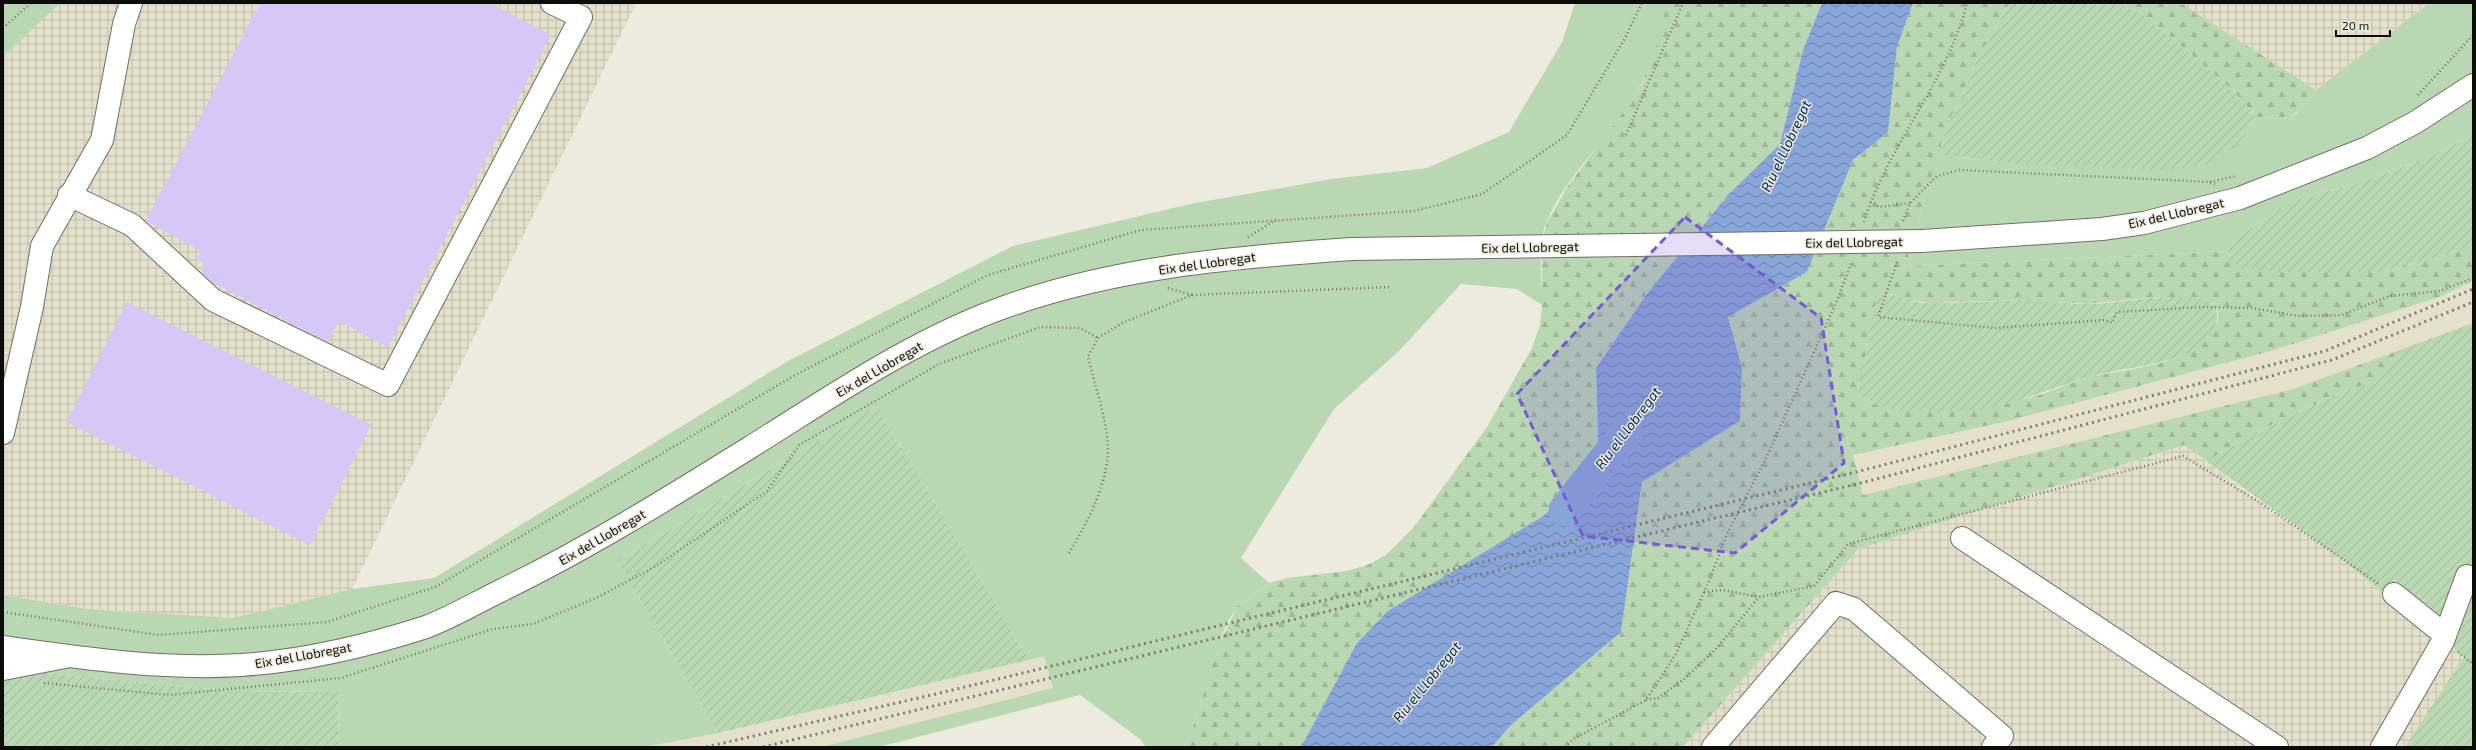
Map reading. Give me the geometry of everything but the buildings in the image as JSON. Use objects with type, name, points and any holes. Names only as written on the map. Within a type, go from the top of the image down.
[{"type":"main road","points":[[3,433],[32,307],[42,246],[69,195],[102,140],[124,24],[131,3]]},
{"type":"main road","points":[[69,195],[132,225],[213,300],[388,385],[580,17],[552,3]]},
{"type":"main road","name":"Eix del Llobregat","points":[[3,647],[140,663],[240,665],[334,651],[429,626],[558,563],[688,486],[907,350],[1001,308],[1089,282],[1121,275],[1257,256],[1352,249],[1922,241],[2102,229],[2144,223],[2240,198],[2367,148],[2416,122],[2473,85]]},
{"type":"main road","points":[[1962,538],[2277,747]]},
{"type":"main road","points":[[2382,747],[2445,635],[2468,576]]},
{"type":"main road","points":[[2394,594],[2445,635]]},
{"type":"main road","points":[[1713,747],[1836,604],[1854,609],[2002,736],[1993,747]]},
{"type":"main road","points":[[3,669],[73,656]]},
{"type":"path","points":[[3,28],[31,3]]},
{"type":"path","points":[[1626,135],[1683,3]]},
{"type":"path","points":[[1861,230],[1879,179],[1906,136],[1960,32],[1967,3]]},
{"type":"path","points":[[2416,97],[2473,35]]},
{"type":"path","points":[[1902,226],[1910,203],[1937,176],[1958,170],[2210,182],[2240,176]]},
{"type":"path","points":[[2210,182],[2240,198]]},
{"type":"path","points":[[1870,202],[1880,207],[1910,203]]},
{"type":"path","points":[[1897,257],[1895,273],[1878,317],[1995,328],[2105,320],[2112,323],[2117,312],[2202,307],[2252,308],[2298,316],[2342,315],[2390,296],[2440,291],[2473,278]]},
{"type":"path","points":[[1646,700],[1676,654],[1704,592],[1727,534],[1768,454],[1836,303],[1853,258]]},
{"type":"path","points":[[1069,553],[1088,522],[1108,461],[1105,422],[1088,357],[1098,338],[1122,323],[1192,296],[1389,287]]},
{"type":"path","points":[[1704,592],[1722,590],[1759,597],[1814,586],[1848,544],[2183,456],[2264,505],[2394,594]]},
{"type":"path","points":[[1565,747],[1575,738],[1646,700],[1658,698],[1684,679],[1716,649],[1759,597]]},
{"type":"highlighted area","points":[[1685,217],[1821,318],[1844,463],[1735,553],[1583,536],[1517,394]]},
{"type":"shaded area","points":[[60,3],[636,3],[352,589],[234,618],[87,609],[3,595],[3,57]]},
{"type":"shaded area","points":[[2181,3],[2429,3],[2316,90]]},
{"type":"shaded area","points":[[2473,281],[2473,323],[2293,389],[1863,495],[1853,455],[2004,422],[2271,351],[2442,296]]},
{"type":"shaded area","points":[[2184,445],[2264,505],[2336,555],[2464,657],[2405,747],[1683,747],[1858,549]]},
{"type":"shaded area","points":[[1044,656],[1053,689],[821,747],[645,747],[718,733]]},
{"type":"green space","points":[[3,3],[60,3],[3,57]]},
{"type":"green space","points":[[1575,3],[1667,3],[1662,29],[1654,54],[1638,91],[1621,117],[1564,189],[1547,221],[1541,251],[1542,305],[1517,289],[1461,284],[1398,352],[1334,409],[1241,558],[1269,583],[1237,607],[1226,625],[1195,721],[1184,747],[1146,747],[1140,739],[1080,695],[879,747],[821,747],[1053,688],[1044,656],[1029,660],[877,406],[617,561],[718,733],[645,747],[339,747],[338,692],[231,691],[3,669],[3,595],[87,609],[234,618],[352,589],[434,578],[788,361],[1013,246],[1190,204],[1332,179],[1427,168],[1509,132],[1562,42]]},
{"type":"green space","points":[[1667,3],[1822,3],[1803,50],[1780,144],[1728,195],[1646,295],[1596,368],[1599,470],[1540,518],[1357,643],[1301,747],[1184,747],[1195,721],[1219,645],[1237,607],[1269,583],[1287,578],[1347,571],[1367,565],[1386,555],[1414,527],[1487,427],[1532,348],[1540,325],[1542,305],[1542,241],[1547,222],[1568,186],[1630,103],[1642,84],[1656,47]]},
{"type":"green space","points":[[1913,3],[2010,3],[1977,59],[1962,97],[1948,122],[1908,255],[1911,266],[2228,251],[2226,260],[2276,272],[2385,272],[2473,246],[2473,281],[2442,296],[2271,351],[2004,422],[1853,455],[1863,495],[2293,389],[2397,351],[2379,380],[2335,395],[2277,422],[2206,461],[2184,445],[1858,549],[1683,747],[1492,747],[1511,725],[1621,632],[1642,482],[1740,421],[1742,368],[1728,317],[1807,272],[1853,160],[1888,132],[1897,47]],"holes":[[[1883,294],[1892,294],[1910,300],[1928,303],[2026,300],[2087,304],[2158,297],[2213,303],[2218,313],[2218,319],[2213,330],[2203,342],[2190,351],[2157,364],[2090,377],[2036,396],[1988,407],[1940,411],[1893,408],[1871,402],[1859,395],[1858,375],[1866,356],[1873,318]]]},
{"type":"green space","points":[[2010,3],[2120,3],[2147,17],[2229,87],[2257,117],[2239,144],[2207,165],[2161,170],[2019,164],[1938,154],[1948,122],[1962,97],[1977,59]]},
{"type":"green space","points":[[2120,3],[2181,3],[2316,90],[2302,108],[2288,119],[2257,117],[2229,87],[2147,17]]},
{"type":"green space","points":[[2429,3],[2473,3],[2473,135],[2431,156],[2363,182],[2295,199],[2240,236],[2228,251],[1911,266],[1908,256],[1938,154],[2019,164],[2239,144],[2257,117],[2288,119],[2296,114],[2316,90]]},
{"type":"green space","points":[[2473,135],[2473,246],[2385,272],[2276,272],[2243,267],[2226,260],[2228,251],[2240,236],[2295,199],[2363,182],[2431,156]]},
{"type":"green space","points":[[1883,294],[1894,295],[1921,303],[2025,300],[2086,304],[2150,298],[2182,297],[2213,303],[2216,309],[2217,321],[2213,332],[2200,346],[2190,352],[2168,360],[2097,375],[1995,407],[1956,411],[1910,411],[1883,407],[1859,395],[1858,375],[1868,347],[1873,309],[1876,301]]},
{"type":"green space","points":[[2473,323],[2473,747],[2405,747],[2464,657],[2336,555],[2206,461],[2277,422],[2335,395],[2379,380],[2397,351]]},
{"type":"green space","points":[[877,406],[1029,660],[718,733],[617,561]]},
{"type":"green space","points":[[3,669],[231,691],[338,692],[339,747],[3,747]]},
{"type":"water","points":[[1822,3],[1913,3],[1897,47],[1888,132],[1853,160],[1807,272],[1728,317],[1742,368],[1740,421],[1642,482],[1621,632],[1511,725],[1492,747],[1301,747],[1357,643],[1388,611],[1540,518],[1599,471],[1596,368],[1646,295],[1728,195],[1780,144],[1803,50]]},
{"type":"waterway","name":"Riu el Llobregat","points":[[1565,510],[1627,432]]},
{"type":"railway","points":[[706,747],[940,693],[1860,471],[2325,351],[2473,289]]},
{"type":"railway","points":[[763,747],[1861,483],[2332,360],[2473,302]]}]
